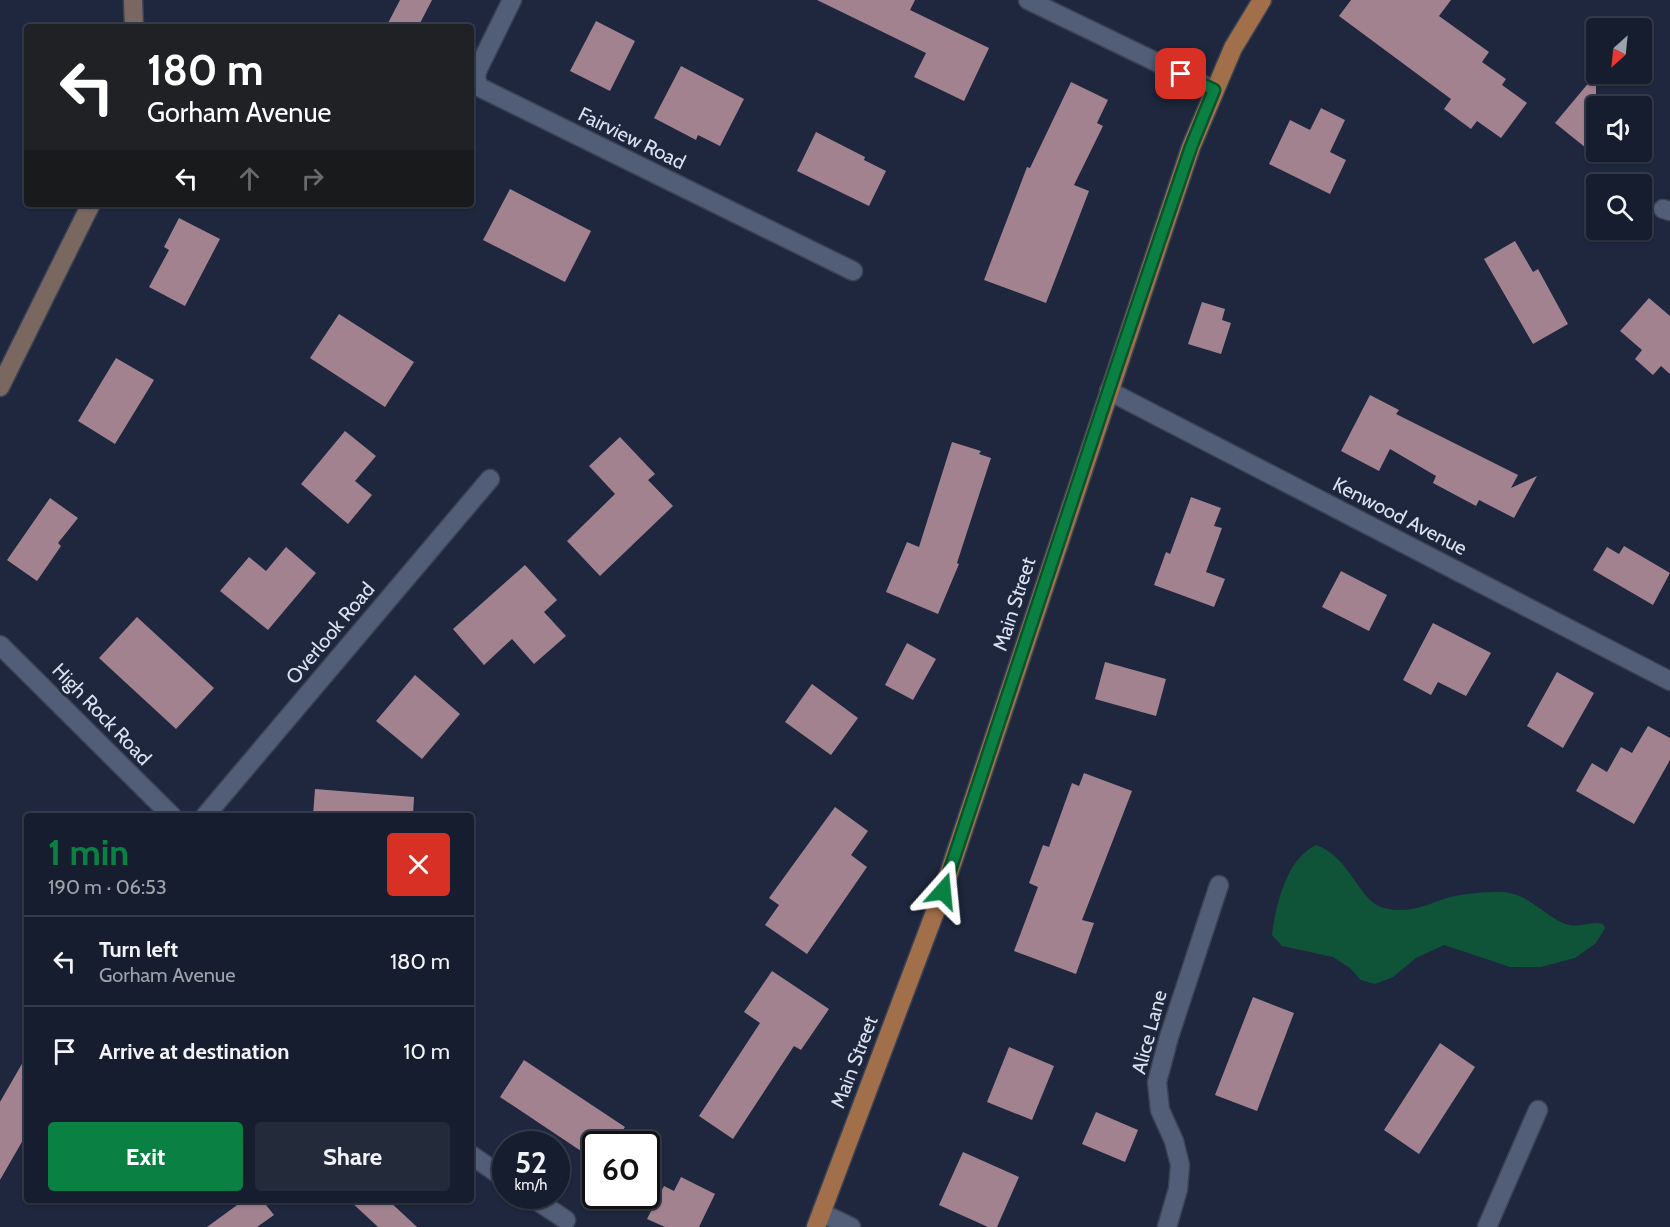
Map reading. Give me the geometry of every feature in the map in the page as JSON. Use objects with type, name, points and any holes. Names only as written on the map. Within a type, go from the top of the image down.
[{"type":"main road","name":"Main Street","points":[[819,1220],[943,891],[1191,147],[1233,48],[1262,0]]},
{"type":"street","points":[[133,0],[134,24]]},
{"type":"street","name":"Fairview Road","points":[[512,0],[477,71],[476,79],[479,87],[853,272]]},
{"type":"street","points":[[1028,0],[1214,90]]},
{"type":"street","points":[[0,387],[90,207]]},
{"type":"street","name":"Kenwood Avenue","points":[[1109,391],[1670,681]]},
{"type":"street","name":"Overlook Road","points":[[209,813],[490,479]]},
{"type":"street","name":"High Rock Road","points":[[0,645],[169,813]]},
{"type":"street","name":"Alice Lane","points":[[1167,1227],[1178,1189],[1180,1165],[1174,1141],[1160,1110],[1157,1082],[1169,1036],[1219,885]]},
{"type":"street","points":[[1487,1227],[1538,1110]]},
{"type":"street","points":[[474,1157],[492,1169]]},
{"type":"street","points":[[550,1209],[566,1220]]},
{"type":"street","points":[[819,1220],[851,1227]]},
{"type":"green space","points":[[1316,845],[1337,859],[1366,896],[1381,907],[1407,910],[1461,895],[1502,892],[1527,900],[1563,923],[1574,926],[1598,923],[1603,924],[1605,928],[1596,943],[1575,958],[1541,967],[1510,967],[1444,945],[1416,958],[1393,977],[1375,984],[1361,980],[1350,968],[1333,957],[1282,946],[1272,935],[1276,910],[1284,884],[1297,861]]},
{"type":"building","points":[[400,0],[432,0],[420,24],[388,24]]},
{"type":"building","points":[[817,0],[915,0],[910,10],[989,48],[964,101],[914,77],[926,53]]},
{"type":"building","points":[[1351,0],[1451,0],[1439,16],[1489,52],[1482,62],[1506,79],[1502,85],[1527,103],[1501,138],[1477,121],[1471,129],[1444,109],[1451,99],[1339,16]]},
{"type":"building","points":[[596,21],[635,41],[610,91],[570,71]]},
{"type":"building","points":[[681,66],[744,99],[720,146],[698,135],[696,140],[654,118]]},
{"type":"building","points":[[1071,82],[1108,100],[1097,123],[1103,126],[1074,185],[1089,191],[1046,303],[984,280],[1027,167],[1030,168]]},
{"type":"building","points":[[1588,84],[1596,84],[1596,96],[1586,96],[1586,148],[1555,123]]},
{"type":"building","points":[[1321,108],[1345,120],[1330,152],[1346,160],[1330,194],[1269,164],[1290,120],[1310,130]]},
{"type":"building","points":[[816,132],[865,157],[864,160],[886,171],[869,206],[797,171]]},
{"type":"building","points":[[510,189],[591,231],[565,282],[483,240]]},
{"type":"building","points":[[179,218],[220,239],[185,306],[149,287],[169,250],[164,247]]},
{"type":"building","points":[[1515,241],[1533,272],[1538,269],[1568,324],[1533,344],[1484,259]]},
{"type":"building","points":[[1649,298],[1670,316],[1670,374],[1661,366],[1653,375],[1635,359],[1642,350],[1620,331]]},
{"type":"building","points":[[1202,302],[1225,309],[1222,320],[1231,323],[1221,354],[1188,344]]},
{"type":"building","points":[[339,314],[414,362],[385,407],[310,358]]},
{"type":"building","points":[[116,358],[154,380],[115,444],[78,421]]},
{"type":"building","points":[[1370,395],[1399,410],[1396,414],[1518,475],[1511,488],[1537,476],[1514,518],[1479,500],[1476,506],[1433,483],[1436,476],[1390,449],[1379,471],[1341,451]]},
{"type":"building","points":[[345,431],[376,456],[355,481],[372,495],[348,524],[301,484]]},
{"type":"building","points":[[620,437],[655,474],[648,480],[673,506],[600,576],[567,541],[615,494],[589,466]]},
{"type":"building","points":[[952,442],[981,451],[979,454],[991,458],[957,563],[959,564],[938,614],[886,592],[907,542],[919,547]]},
{"type":"building","points":[[1191,497],[1221,508],[1214,526],[1222,528],[1206,572],[1225,579],[1214,607],[1154,585],[1166,552],[1170,554]]},
{"type":"building","points":[[50,498],[78,518],[58,543],[61,546],[37,581],[7,560]]},
{"type":"building","points":[[1624,546],[1670,573],[1653,605],[1593,570],[1607,547],[1619,554]]},
{"type":"building","points":[[286,547],[316,573],[268,630],[220,591],[249,557],[266,571]]},
{"type":"building","points":[[525,565],[557,600],[544,612],[566,636],[534,664],[512,639],[484,665],[453,629]]},
{"type":"building","points":[[1341,571],[1387,595],[1369,631],[1322,607]]},
{"type":"building","points":[[137,617],[214,688],[176,729],[99,658]]},
{"type":"building","points":[[1433,623],[1491,653],[1466,696],[1438,682],[1431,695],[1403,680]]},
{"type":"building","points":[[907,643],[936,659],[913,700],[885,685]]},
{"type":"building","points":[[1105,662],[1166,679],[1156,716],[1095,699]]},
{"type":"building","points":[[1557,672],[1594,693],[1563,748],[1527,726]]},
{"type":"building","points":[[415,675],[460,714],[422,759],[376,721]]},
{"type":"building","points":[[812,684],[858,718],[831,755],[785,722]]},
{"type":"building","points":[[1648,726],[1670,738],[1670,760],[1634,824],[1576,791],[1592,763],[1607,772],[1621,747],[1632,753]]},
{"type":"building","points":[[1084,773],[1132,791],[1082,920],[1094,923],[1076,974],[1014,951],[1038,887],[1029,883],[1043,845],[1049,847],[1072,783],[1079,786]]},
{"type":"building","points":[[315,789],[414,797],[413,813],[313,813]]},
{"type":"building","points":[[835,807],[868,831],[851,855],[867,867],[807,954],[765,925],[779,905],[769,898]]},
{"type":"building","points":[[772,971],[829,1009],[801,1050],[794,1046],[733,1139],[699,1116],[760,1023],[744,1012]]},
{"type":"building","points":[[1253,997],[1294,1013],[1257,1111],[1215,1095]]},
{"type":"building","points":[[1440,1043],[1475,1067],[1419,1154],[1384,1130]]},
{"type":"building","points":[[1009,1047],[1054,1066],[1032,1120],[987,1102]]},
{"type":"building","points":[[24,1060],[24,1138],[0,1180],[0,1102]]},
{"type":"building","points":[[524,1060],[625,1127],[622,1131],[582,1131],[582,1152],[570,1144],[570,1131],[551,1131],[500,1097]]},
{"type":"building","points":[[1096,1112],[1138,1130],[1125,1162],[1082,1144]]},
{"type":"building","points":[[963,1152],[1019,1177],[997,1227],[988,1227],[939,1205]]},
{"type":"building","points":[[681,1177],[715,1194],[699,1227],[665,1227],[647,1219],[652,1209],[660,1209],[660,1194],[664,1186],[674,1191]]},
{"type":"building","points":[[240,1203],[264,1203],[274,1215],[257,1227],[207,1227]]},
{"type":"building","points":[[352,1203],[391,1203],[417,1227],[378,1227]]},
{"type":"route","points":[[943,891],[1116,368],[1191,147],[1214,90],[1181,74]]}]
